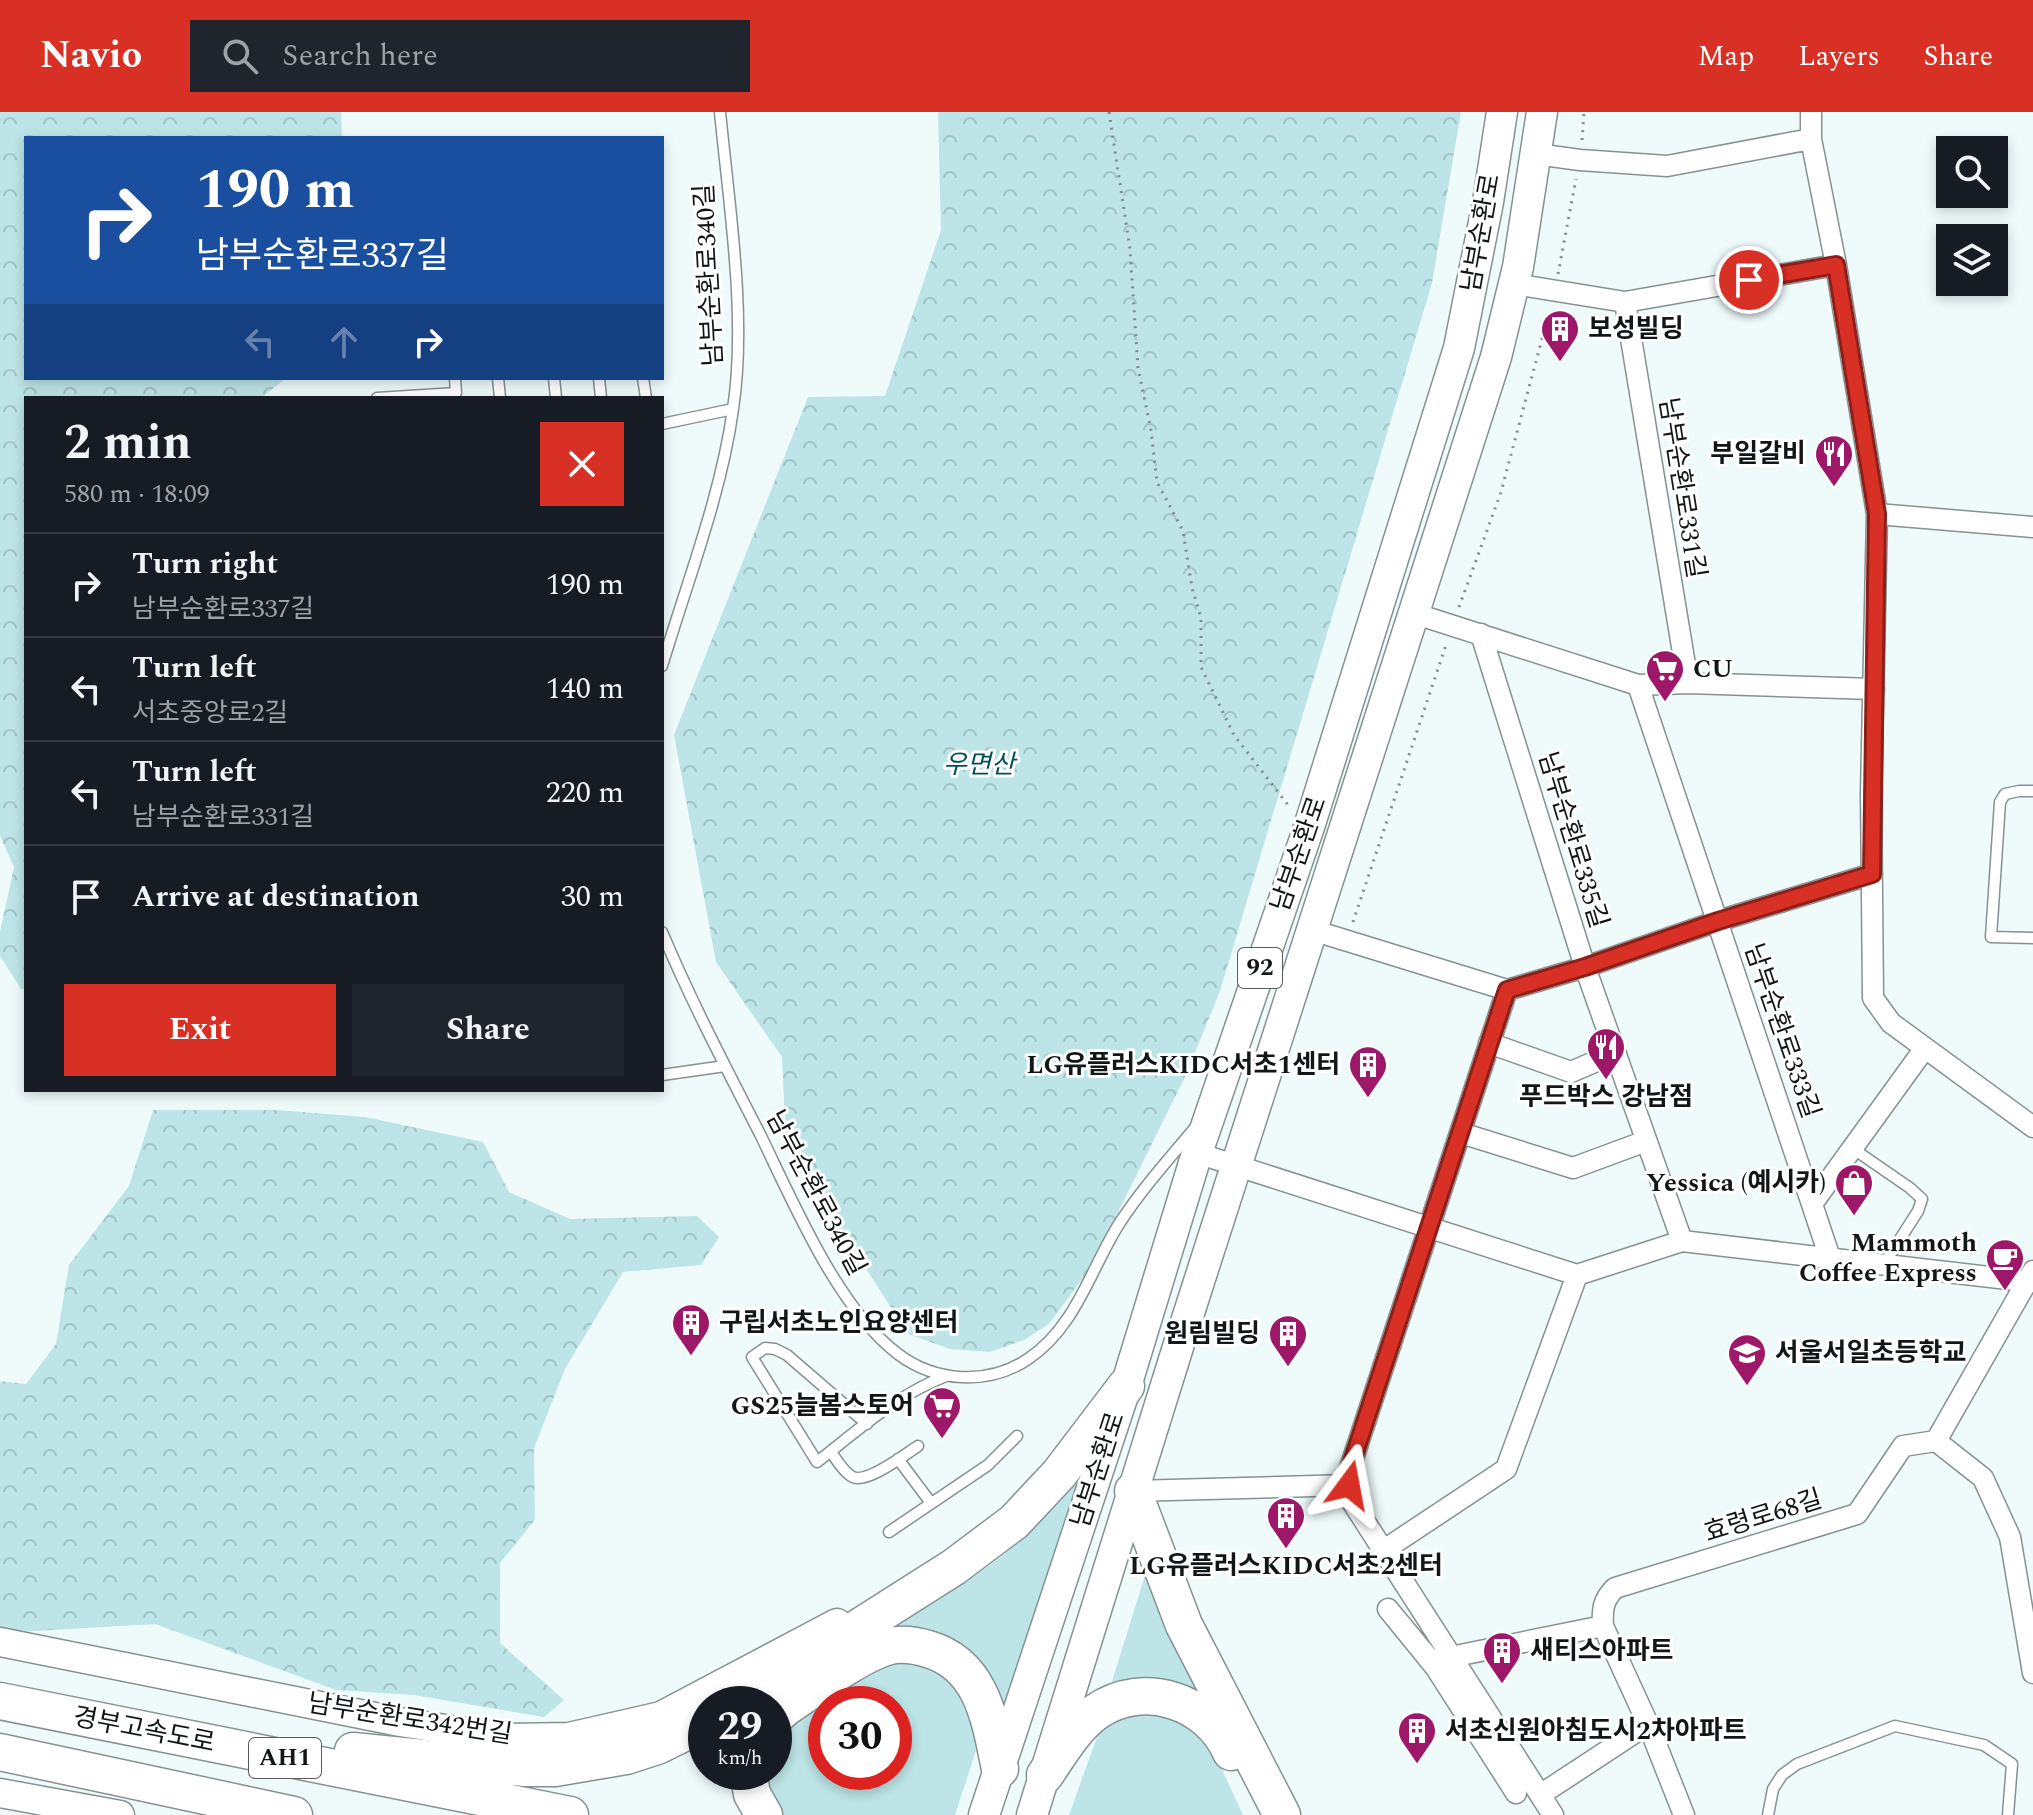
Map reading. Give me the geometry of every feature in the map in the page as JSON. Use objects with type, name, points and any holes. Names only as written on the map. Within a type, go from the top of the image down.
[{"type":"highway","points":[[766,1686],[954,1567],[1014,1522],[1059,1474],[1126,1386]]},
{"type":"highway","points":[[1133,1491],[1184,1625],[1282,1815]]},
{"type":"highway","points":[[792,1704],[874,1652],[895,1645],[917,1646],[944,1656],[974,1682],[987,1711],[1000,1769]]},
{"type":"highway","points":[[1045,1775],[1073,1735],[1099,1710],[1132,1697],[1169,1699],[1198,1712],[1222,1735],[1259,1815]]},
{"type":"highway","name":"경부고속도로","points":[[0,1701],[570,1815]]},
{"type":"highway","points":[[157,1733],[525,1768],[555,1768],[626,1756],[657,1746],[688,1731]]},
{"type":"highway","name":"경부고속도로","points":[[0,1752],[294,1815]]},
{"type":"highway","points":[[146,1784],[245,1815]]},
{"type":"highway","points":[[751,1790],[764,1815]]},
{"type":"main road","name":"남부순환로","points":[[984,1815],[1126,1386],[1197,1153],[1309,827],[1459,348],[1502,112]]},
{"type":"main road","name":"남부순환로","points":[[1032,1815],[1235,1167],[1496,357],[1514,284],[1542,112]]},
{"type":"street","points":[[1811,112],[1811,139],[1836,265],[1877,514],[1873,998],[1891,1023],[2033,1127]]},
{"type":"street","name":"남부순환로","points":[[1536,154],[1667,166],[1811,139]]},
{"type":"street","points":[[1514,284],[1625,302],[1836,265]]},
{"type":"street","name":"남부순환로331길","points":[[1625,302],[1688,683]]},
{"type":"street","points":[[1877,514],[2033,527]]},
{"type":"street","points":[[1413,613],[1638,685],[1688,683],[1874,689]]},
{"type":"street","name":"남부순환로335길","points":[[1481,634],[1585,967],[1682,1241]]},
{"type":"street","name":"남부순환로333길","points":[[1638,685],[1830,1258]]},
{"type":"street","points":[[1312,930],[1507,990],[1872,874]]},
{"type":"street","points":[[1507,990],[1347,1477],[1351,1500],[1553,1815]]},
{"type":"street","points":[[1489,1043],[1571,1072],[1615,1053]]},
{"type":"street","points":[[1812,1204],[1925,1048]]},
{"type":"street","points":[[1461,1133],[1573,1168],[1646,1141]]},
{"type":"street","points":[[1197,1153],[1577,1275],[1682,1241],[1884,1265],[2031,1278],[1936,1441],[1983,1478],[2010,1537],[2027,1601],[2033,1673]]},
{"type":"street","points":[[1384,1550],[1506,1469],[1577,1275]]},
{"type":"street","name":"효령로68길","points":[[1603,1626],[1602,1609],[1606,1597],[1615,1588],[1857,1514],[1903,1446],[1936,1441]]},
{"type":"street","name":"남부순환로","points":[[1133,1491],[1349,1485]]},
{"type":"street","name":"남부순환로342번길","points":[[0,1642],[400,1722],[504,1738],[569,1737],[661,1716],[839,1623],[944,1559],[1014,1522]]},
{"type":"street","points":[[1516,1793],[1436,1668],[1388,1609],[1431,1661],[1603,1626],[1648,1724],[1684,1815]]},
{"type":"street","points":[[1540,1795],[1648,1724]]},
{"type":"street","points":[[0,1793],[120,1815]]},
{"type":"lane","name":"남부순환로340길","points":[[664,659],[717,487],[733,409],[739,352],[720,112]]},
{"type":"lane","points":[[409,396],[456,393],[455,380]]},
{"type":"lane","points":[[664,424],[733,409]]},
{"type":"lane","points":[[2033,791],[2005,794],[2000,802],[1991,937],[2033,938]]},
{"type":"lane","name":"남부순환로340길","points":[[664,937],[681,978],[799,1212],[853,1309],[896,1353],[924,1370],[958,1378],[991,1375],[1028,1359],[1063,1327],[1119,1225],[1213,1105]]},
{"type":"lane","points":[[664,1075],[725,1066]]},
{"type":"lane","points":[[1852,1148],[1922,1199],[1918,1211],[1884,1265]]},
{"type":"lane","points":[[867,1424],[787,1355],[765,1348],[752,1357],[817,1462],[908,1396],[948,1376]]},
{"type":"lane","points":[[889,1532],[988,1465],[1017,1436]]},
{"type":"lane","points":[[831,1452],[850,1476],[857,1479],[868,1478],[918,1446]]},
{"type":"lane","points":[[898,1459],[931,1503]]},
{"type":"lane","points":[[1768,1815],[1773,1789],[1782,1775],[1797,1764],[1895,1726],[1984,1745],[2012,1764],[2008,1815]]},
{"type":"path","points":[[1109,112],[1130,249],[1138,368],[1151,430],[1157,482],[1183,531],[1192,588],[1201,618],[1201,667],[1234,735],[1293,812]]},
{"type":"path","points":[[1347,941],[1501,492],[1555,291],[1580,160],[1584,112]]},
{"type":"green space","points":[[0,112],[341,112],[342,136],[24,136],[24,380],[284,380],[264,396],[24,396],[24,989],[21,989],[0,956],[0,932],[14,867],[0,836]]},
{"type":"green space","name":"우면산","points":[[938,112],[1461,112],[1432,283],[1220,991],[1186,1075],[1091,1267],[1049,1324],[1024,1340],[990,1352],[950,1349],[908,1334],[786,1144],[782,1057],[716,962],[674,735],[808,397],[885,396],[941,230]]},
{"type":"green space","points":[[153,1110],[277,1110],[365,1117],[483,1142],[509,1192],[570,1219],[697,1216],[719,1237],[701,1265],[623,1272],[565,1369],[534,1448],[535,1520],[500,1563],[500,1643],[564,1700],[544,1717],[414,1695],[336,1690],[155,1624],[18,1632],[0,1628],[0,1384],[1,1381],[26,1384],[56,1344],[69,1265],[129,1186]]},
{"type":"green space","points":[[1091,1453],[1004,1714],[985,1680],[869,1640],[948,1593],[1005,1554],[1059,1498]]},
{"type":"green space","points":[[1152,1553],[1224,1723],[1109,1691]]},
{"type":"green space","points":[[912,1660],[953,1677],[980,1738],[955,1815],[776,1815],[768,1790],[792,1790],[792,1721],[808,1711],[808,1790],[912,1790],[912,1686],[846,1686],[875,1667]]},
{"type":"green space","points":[[1163,1709],[1208,1739],[1243,1815],[1069,1815],[1102,1723],[1110,1718]]},
{"type":"place","name":"보성빌딩","points":[[1560,363]]},
{"type":"place","name":"부일갈비","points":[[1834,488]]},
{"type":"place","name":"CU","points":[[1665,703]]},
{"type":"place","name":"푸드박스 강남점","points":[[1606,1081]]},
{"type":"place","name":"LG유플러스KIDC서초1센터","points":[[1368,1099]]},
{"type":"place","name":"Yessica (예시카)","points":[[1854,1217]]},
{"type":"place","name":"Mammoth Coffee Express","points":[[2005,1292]]},
{"type":"place","name":"구립서초노인요양센터","points":[[691,1357]]},
{"type":"place","name":"원림빌딩","points":[[1288,1368]]},
{"type":"place","name":"서울서일초등학교","points":[[1747,1387]]},
{"type":"place","name":"GS25늘봄스토어","points":[[942,1440]]},
{"type":"place","name":"LG유플러스KIDC서초2센터","points":[[1286,1550]]},
{"type":"place","name":"새티스아파트","points":[[1502,1685]]},
{"type":"place","name":"서초신원아침도시2차아파트","points":[[1417,1765]]},
{"type":"route","points":[[1349,1485],[1347,1477],[1507,990],[1872,874],[1877,514],[1836,265],[1749,280]]}]
